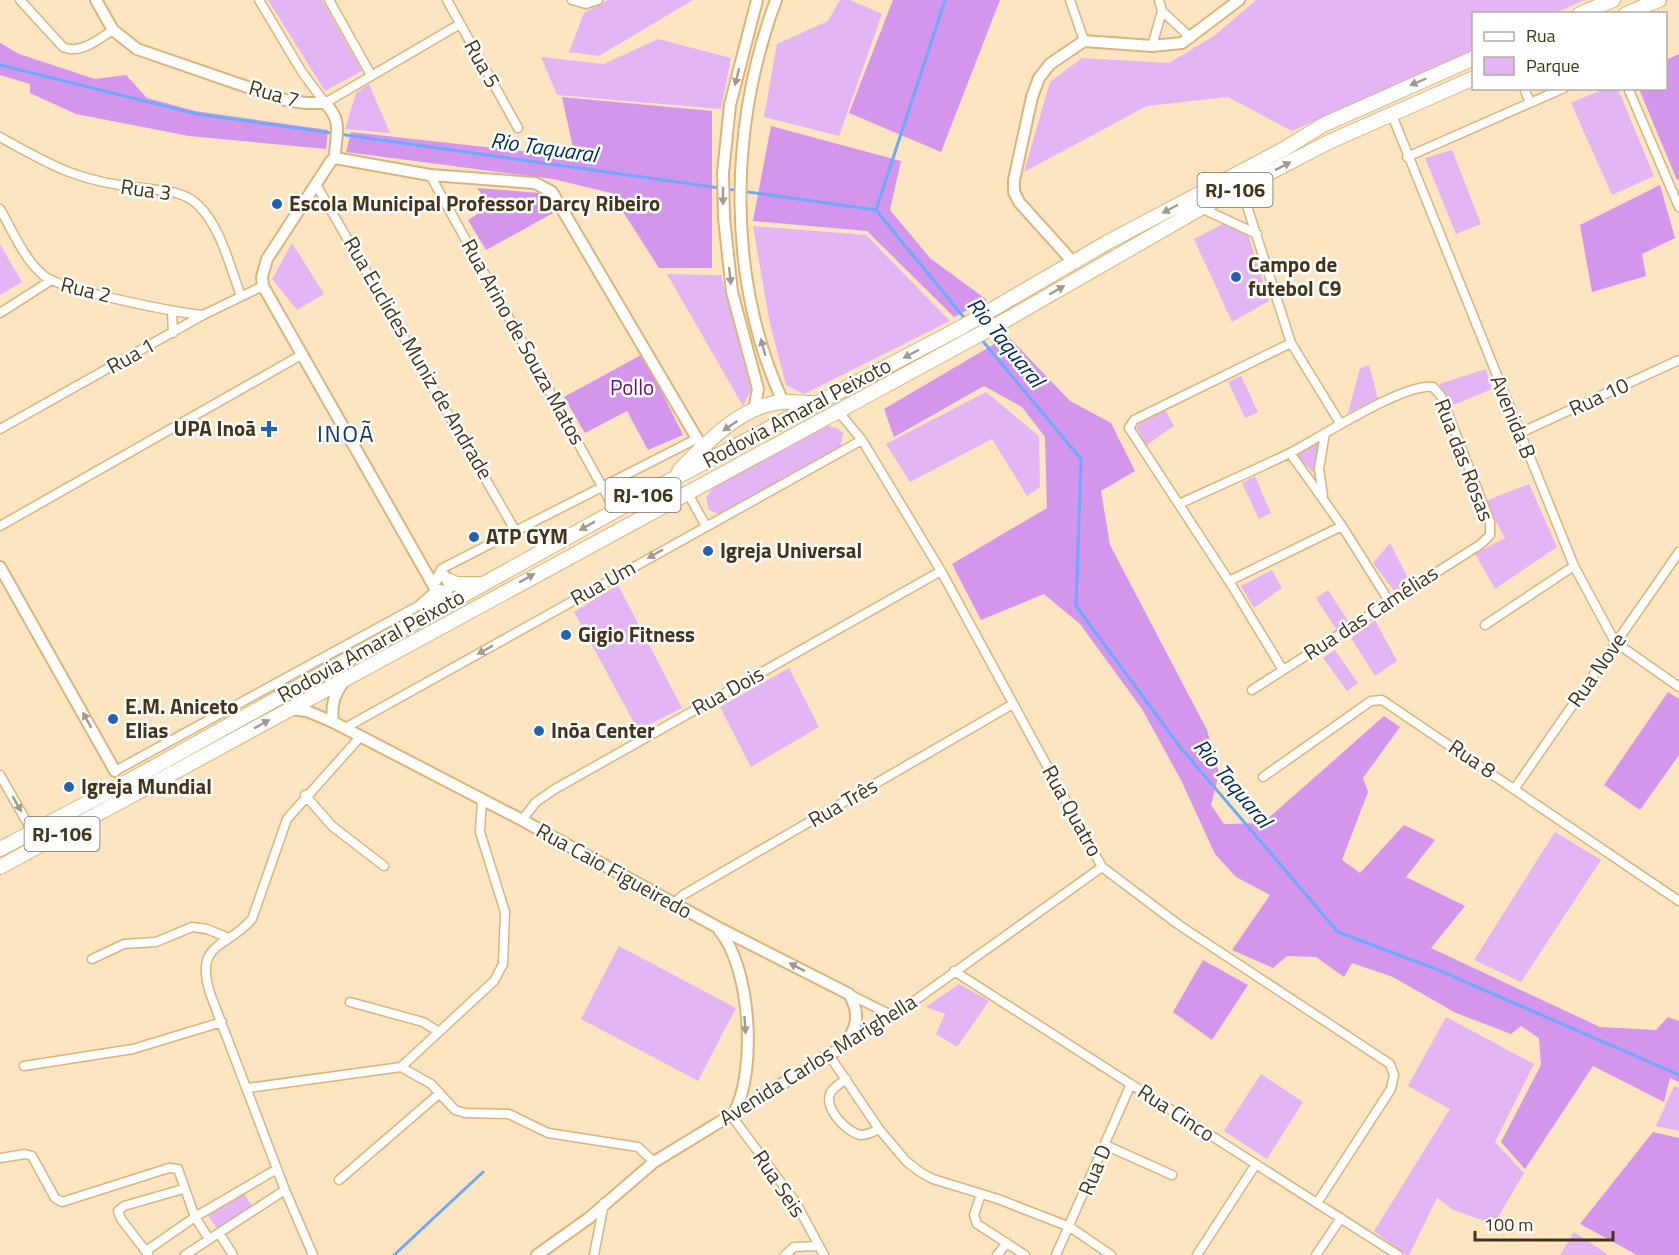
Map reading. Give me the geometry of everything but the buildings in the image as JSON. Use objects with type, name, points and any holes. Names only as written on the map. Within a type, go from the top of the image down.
[{"type":"highway","points":[[1585,12],[1613,0]]},
{"type":"highway","points":[[1634,12],[1659,0]]},
{"type":"highway","name":"Rodovia Amaral Peixoto","points":[[0,867],[837,410],[966,333],[998,307],[1073,262],[1284,149],[1323,125],[1472,58]]},
{"type":"highway","name":"Rodovia Amaral Peixoto","points":[[0,849],[615,510],[816,403],[966,333],[1006,320],[1246,184],[1356,129],[1472,78]]},
{"type":"highway","points":[[669,481],[699,443],[754,410],[783,402],[816,403]]},
{"type":"highway","points":[[423,617],[441,584],[483,584]]},
{"type":"street","points":[[20,0],[63,47],[71,51],[81,49],[113,30]]},
{"type":"street","name":"Rua 7","points":[[96,0],[113,30],[137,50],[285,100],[306,103],[325,103],[460,24]]},
{"type":"street","points":[[258,0],[302,72],[334,112],[338,123],[335,154],[317,186],[267,259],[262,277],[263,286],[420,560],[430,566],[441,584]]},
{"type":"street","points":[[329,0],[371,75]]},
{"type":"street","name":"Rua 5","points":[[447,0],[518,128]]},
{"type":"street","points":[[572,0],[586,4],[598,0]]},
{"type":"street","points":[[754,410],[758,389],[732,292],[723,218],[723,173],[730,105],[757,0]]},
{"type":"street","points":[[776,0],[759,47],[745,117],[740,171],[740,216],[748,288],[774,383],[783,402]]},
{"type":"street","points":[[1070,0],[1084,41]]},
{"type":"street","points":[[1152,46],[1162,11],[1159,0]]},
{"type":"street","points":[[1073,262],[1019,202],[1014,192],[1014,180],[1032,97],[1039,78],[1050,64],[1084,41],[1169,46],[1191,38],[1239,0]]},
{"type":"street","points":[[1162,11],[1191,38]]},
{"type":"street","points":[[745,44],[759,47]]},
{"type":"street","points":[[1525,90],[1530,103]]},
{"type":"street","points":[[1407,157],[1559,90]]},
{"type":"street","points":[[1629,90],[1679,207]]},
{"type":"street","name":"Avenida B","points":[[1392,115],[1407,157],[1574,566],[1615,642],[1679,687]]},
{"type":"street","name":"Rua 3","points":[[0,138],[62,171],[87,180],[175,192],[190,198],[200,206],[217,234],[241,296]]},
{"type":"street","points":[[0,567],[116,771],[418,606],[441,584],[441,569],[699,443],[552,192],[535,183],[430,175],[335,154]]},
{"type":"street","name":"Rua Arino de Souza Matos","points":[[430,175],[615,510]]},
{"type":"street","points":[[1179,504],[1290,453],[1340,423],[1291,343],[1247,206],[1246,184]]},
{"type":"street","name":"Rua Euclides Muniz de Andrade","points":[[317,186],[516,531]]},
{"type":"street","points":[[1201,208],[1257,234]]},
{"type":"street","name":"Rua 2","points":[[0,209],[33,264],[50,281],[172,312],[203,315]]},
{"type":"street","points":[[0,313],[50,281]]},
{"type":"street","name":"Rua 1","points":[[0,429],[203,315],[263,286]]},
{"type":"street","points":[[172,312],[173,333]]},
{"type":"street","points":[[1283,670],[1229,581],[1130,432],[1130,425],[1134,420],[1291,343]]},
{"type":"street","points":[[0,526],[303,354]]},
{"type":"street","name":"Rua 10","points":[[1520,433],[1679,360]]},
{"type":"street","points":[[758,389],[774,383]]},
{"type":"street","name":"Rua das Rosas","points":[[1340,423],[1418,387],[1433,387],[1441,396],[1490,522],[1490,535]]},
{"type":"street","name":"Rua Quatro","points":[[837,410],[862,440],[941,571],[1102,867],[1179,926],[1390,1064],[1394,1075],[1391,1089],[1317,1203]]},
{"type":"street","points":[[1325,433],[1319,469],[1325,502]]},
{"type":"street","name":"Rua Um","points":[[345,728],[862,440]]},
{"type":"street","points":[[1290,453],[1342,526],[1389,601]]},
{"type":"street","points":[[687,492],[706,526]]},
{"type":"street","points":[[1229,581],[1342,526]]},
{"type":"street","name":"Rua das Camélias","points":[[1252,690],[1481,544],[1490,535]]},
{"type":"street","name":"Rua Nove","points":[[1515,788],[1679,552]]},
{"type":"street","points":[[1485,626],[1574,566]]},
{"type":"street","name":"Rua Dois","points":[[522,820],[536,802],[555,789],[941,571]]},
{"type":"street","points":[[333,722],[332,704],[335,694],[347,677]]},
{"type":"street","name":"Rua 8","points":[[1263,777],[1376,699],[1387,702],[1679,901]]},
{"type":"street","name":"Rua Três","points":[[674,903],[683,895],[1013,704]]},
{"type":"street","name":"Rua Caio Figueiredo","points":[[290,709],[307,711],[361,736],[522,820],[717,927],[887,1014],[896,1014]]},
{"type":"street","points":[[313,1255],[285,1190],[206,980],[206,965],[212,950],[220,942],[243,929],[252,919],[287,819],[305,795],[361,736]]},
{"type":"street","points":[[0,776],[33,832]]},
{"type":"street","points":[[305,795],[332,826],[384,866]]},
{"type":"street","points":[[248,1088],[401,1067],[494,981],[503,964],[505,912],[480,832],[482,799]]},
{"type":"street","name":"Avenida Carlos Marighella","points":[[537,1255],[589,1218],[654,1162],[896,1014],[1102,867]]},
{"type":"street","points":[[92,959],[124,944],[156,942],[192,927],[207,929],[229,938]]},
{"type":"street","points":[[717,927],[731,947],[743,1000],[747,1052],[745,1083],[732,1115]]},
{"type":"street","points":[[731,947],[736,940],[743,939]]},
{"type":"street","name":"Rua Cinco","points":[[954,971],[1398,1255]]},
{"type":"street","points":[[844,1046],[854,1031],[857,1019],[855,1006],[849,994]]},
{"type":"street","points":[[350,1002],[423,1022],[439,1032]]},
{"type":"street","points":[[24,1066],[133,1049],[222,1022]]},
{"type":"street","points":[[829,1055],[879,1129],[906,1161],[920,1172],[933,1179],[1070,1227],[1111,1255]]},
{"type":"street","points":[[401,1067],[440,1092],[455,1110],[465,1113],[509,1114],[548,1133],[638,1148],[654,1162]]},
{"type":"street","points":[[846,1079],[831,1092],[829,1100],[832,1111],[849,1131],[869,1134],[879,1129]]},
{"type":"street","points":[[745,1083],[749,1090],[761,1097]]},
{"type":"street","name":"Rua D","points":[[1056,1255],[1131,1084]]},
{"type":"street","points":[[339,1180],[440,1092]]},
{"type":"street","name":"Rua Seis","points":[[732,1115],[795,1203],[824,1255]]},
{"type":"street","points":[[1105,1145],[1172,1176]]},
{"type":"street","points":[[0,1158],[29,1154],[55,1198],[62,1202],[169,1168],[178,1169],[183,1189],[195,1217],[209,1239]]},
{"type":"street","points":[[1197,1255],[1256,1164]]},
{"type":"street","points":[[183,1189],[124,1206],[118,1211],[148,1253],[195,1217],[277,1169]]},
{"type":"street","points":[[185,1255],[285,1190]]},
{"type":"street","points":[[981,1194],[974,1220],[1025,1255]]},
{"type":"street","points":[[594,1255],[605,1202]]},
{"type":"street","points":[[1316,1255],[1341,1218]]},
{"type":"street","points":[[219,1233],[233,1255]]},
{"type":"street","points":[[997,1255],[1007,1243]]},
{"type":"street","points":[[785,1255],[794,1247],[817,1246]]},
{"type":"green space","points":[[268,0],[322,0],[362,71],[325,91]]},
{"type":"green space","points":[[608,0],[693,0],[599,56],[569,52],[584,13]]},
{"type":"green space","points":[[840,0],[850,0],[882,14],[839,136],[764,117],[777,44],[828,21]]},
{"type":"green space","points":[[893,0],[1000,0],[941,152],[849,113]]},
{"type":"green space","points":[[1256,0],[1585,0],[1557,12],[1472,12],[1472,50],[1292,131],[1228,97],[1147,106],[1024,172],[1050,82],[1082,58],[1169,63],[1214,36]]},
{"type":"green space","points":[[658,39],[731,58],[721,109],[557,95],[541,57],[604,64]]},
{"type":"green space","points":[[0,43],[19,54],[95,79],[126,75],[147,98],[195,111],[328,130],[326,149],[189,136],[76,114],[30,93],[30,84],[0,75]]},
{"type":"green space","points":[[1679,54],[1679,179],[1677,180],[1639,90],[1667,90],[1667,60]]},
{"type":"green space","points":[[369,84],[390,133],[345,129],[356,93]]},
{"type":"green space","points":[[1602,90],[1618,90],[1654,176],[1612,195],[1571,103]]},
{"type":"green space","points":[[562,97],[712,111],[712,268],[659,268],[611,193],[553,179],[346,152],[351,132],[575,157]]},
{"type":"green space","points":[[771,126],[901,161],[890,210],[930,258],[987,300],[954,317],[867,231],[753,221]]},
{"type":"green space","points":[[1452,150],[1481,224],[1456,234],[1425,158]]},
{"type":"green space","points":[[1660,185],[1675,238],[1642,254],[1646,276],[1592,292],[1580,225]]},
{"type":"green space","points":[[477,188],[540,193],[555,212],[486,250],[468,220],[490,206]]},
{"type":"green space","name":"Campo de futebol C9","points":[[1225,223],[1248,234],[1269,301],[1232,322],[1194,239]]},
{"type":"green space","points":[[753,226],[866,235],[950,321],[804,394],[786,385],[770,324]]},
{"type":"green space","points":[[292,243],[324,294],[297,310],[272,279]]},
{"type":"green space","points":[[0,244],[22,282],[0,295]]},
{"type":"green space","points":[[667,274],[721,275],[751,390],[743,406]]},
{"type":"green space","points":[[1008,336],[1070,401],[1111,423],[1135,471],[1101,491],[1110,545],[1207,730],[1219,773],[1211,805],[1224,824],[1263,823],[1384,716],[1400,727],[1363,778],[1368,792],[1342,860],[1360,873],[1404,825],[1435,840],[1406,877],[1465,906],[1431,948],[1600,1027],[1656,1030],[1668,1017],[1679,1021],[1679,1082],[1670,1078],[1664,1102],[1593,1066],[1525,1169],[1501,1142],[1541,1065],[1539,1038],[1521,1026],[1511,1034],[1456,1013],[1393,977],[1352,963],[1344,977],[1316,957],[1287,956],[1273,968],[1232,950],[1270,895],[1236,877],[1215,854],[1181,780],[1142,709],[1080,624],[1044,594],[981,620],[952,564],[1047,508],[1045,437],[1022,407],[984,386],[894,437],[884,409]]},
{"type":"green space","name":"Pollo","points":[[643,354],[683,435],[648,450],[627,411],[585,433],[564,397]]},
{"type":"green space","points":[[1369,365],[1378,399],[1348,413],[1360,368]]},
{"type":"green space","points":[[1486,369],[1492,389],[1451,406],[1439,384]]},
{"type":"green space","points":[[1241,376],[1258,412],[1245,418],[1228,382]]},
{"type":"green space","points":[[986,392],[1039,436],[1040,487],[1027,496],[992,439],[910,482],[886,444]]},
{"type":"green space","points":[[1165,410],[1174,426],[1145,446],[1136,426]]},
{"type":"green space","points":[[827,426],[837,428],[843,433],[840,450],[724,516],[709,510],[706,498],[714,486]]},
{"type":"green space","points":[[1319,441],[1317,476],[1298,457],[1298,451]]},
{"type":"green space","points":[[1255,476],[1271,513],[1259,519],[1242,483]]},
{"type":"green space","points":[[1529,484],[1557,547],[1495,589],[1475,554],[1505,538],[1485,501]]},
{"type":"green space","points":[[1390,543],[1410,582],[1395,592],[1373,563]]},
{"type":"green space","points":[[1272,570],[1282,588],[1254,608],[1241,586]]},
{"type":"green space","points":[[618,585],[682,708],[638,730],[574,612]]},
{"type":"green space","points":[[1328,590],[1350,624],[1338,632],[1316,598]]},
{"type":"green space","points":[[1375,620],[1397,661],[1375,676],[1351,638]]},
{"type":"green space","points":[[1335,650],[1358,683],[1347,691],[1323,658]]},
{"type":"green space","points":[[789,668],[819,727],[751,767],[720,707]]},
{"type":"green space","points":[[1668,692],[1679,699],[1679,755],[1640,810],[1604,785]]},
{"type":"green space","points":[[1555,832],[1601,860],[1521,982],[1474,960]]},
{"type":"green space","points":[[619,946],[736,1008],[698,1081],[581,1019]]},
{"type":"green space","points":[[1203,960],[1248,985],[1212,1040],[1173,1012]]},
{"type":"green space","points":[[959,984],[989,1001],[957,1047],[936,1034],[945,1014],[926,1007]]},
{"type":"green space","points":[[1446,1017],[1534,1064],[1495,1142],[1524,1173],[1494,1224],[1453,1210],[1437,1198],[1409,1255],[1406,1255],[1374,1231],[1450,1109],[1408,1086]]},
{"type":"green space","points":[[1261,1074],[1303,1102],[1267,1159],[1224,1131]]},
{"type":"green space","points":[[1674,1086],[1679,1088],[1679,1131],[1656,1126]]},
{"type":"green space","points":[[1653,1132],[1679,1138],[1679,1255],[1637,1255],[1580,1224]]},
{"type":"green space","points":[[241,1189],[252,1206],[217,1229],[206,1212]]},
{"type":"green space","points":[[1574,1232],[1609,1255],[1560,1255]]},
{"type":"waterway","points":[[876,210],[945,0]]},
{"type":"waterway","name":"Rio Taquaral","points":[[0,65],[197,114],[876,210],[966,320]]},
{"type":"waterway","name":"Rio Taquaral","points":[[981,339],[1081,459],[1076,606],[1180,747],[1338,932],[1436,969],[1679,1075]]},
{"type":"waterway","points":[[394,1255],[483,1172]]},
{"type":"place","name":"Escola Municipal Professor Darcy Ribeiro","points":[[277,204]]},
{"type":"place","name":"Campo de futebol C9","points":[[1236,277]]},
{"type":"place","name":"UPA Inoã","points":[[269,429]]},
{"type":"place","name":"ATP GYM","points":[[474,537]]},
{"type":"place","name":"Igreja Universal","points":[[708,551]]},
{"type":"place","name":"Gigio Fitness","points":[[566,635]]},
{"type":"place","name":"E.M. Aniceto Elias","points":[[113,719]]},
{"type":"place","name":"Inõa Center","points":[[539,731]]},
{"type":"place","name":"Igreja Mundial","points":[[69,787]]},
{"type":"district","name":"INOÃ","points":[[346,434]]}]
